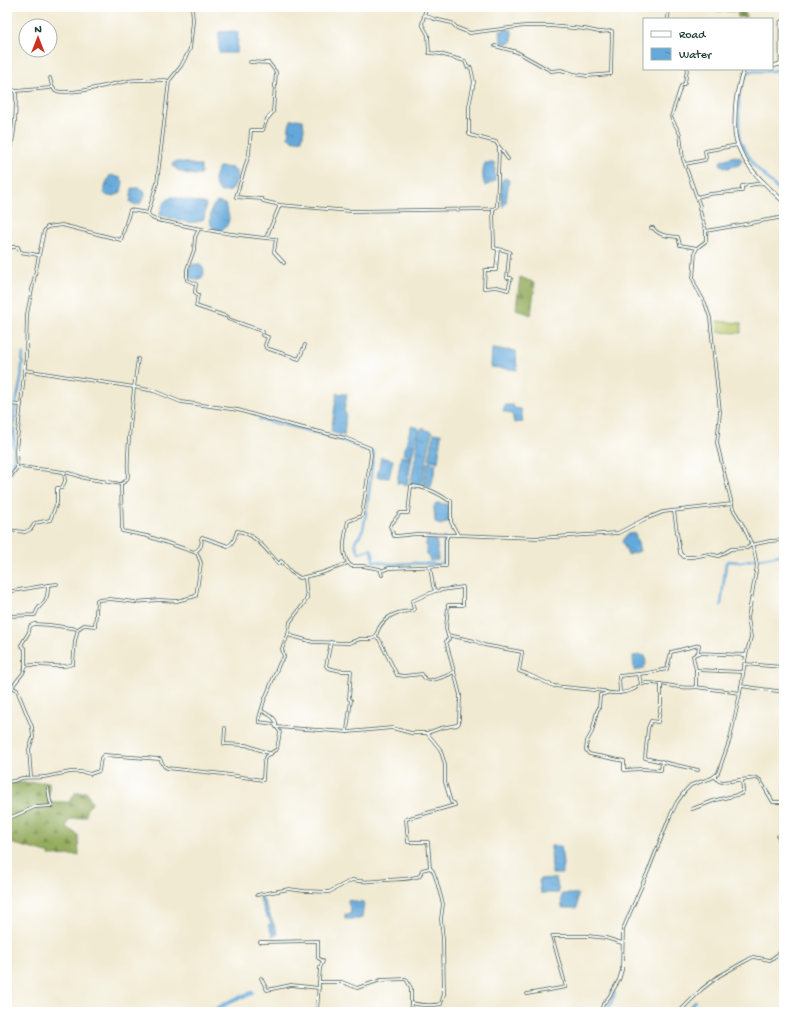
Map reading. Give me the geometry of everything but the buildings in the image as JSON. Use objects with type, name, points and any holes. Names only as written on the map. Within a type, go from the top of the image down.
[{"type":"street","points":[[148,213],[158,183],[169,81],[181,66],[190,49],[193,21],[192,7]]},
{"type":"street","points":[[426,7],[422,24],[428,35],[429,53],[440,54],[465,62],[467,67],[471,68],[474,82],[470,106],[469,134],[496,142],[508,160]]},
{"type":"street","points":[[668,18],[669,7]]},
{"type":"street","points":[[425,15],[438,21],[452,23],[456,28],[470,33],[525,26],[550,26],[586,29],[599,32],[612,31],[611,74],[587,76],[561,70],[551,71],[517,52],[495,46]]},
{"type":"street","points":[[773,66],[782,64],[782,22],[784,20]]},
{"type":"street","points":[[250,62],[269,63],[275,69],[275,99],[272,114],[266,119],[264,130],[251,130],[249,154],[236,197],[262,199],[262,201],[280,205],[350,211],[493,209],[497,207],[499,148]]},
{"type":"street","points":[[601,1012],[603,1004],[610,997],[619,980],[622,970],[623,929],[670,816],[677,802],[685,791],[691,786],[715,778],[718,773],[730,739],[740,693],[744,664],[751,637],[748,618],[757,565],[756,558],[744,528],[732,504],[717,443],[720,412],[710,318],[705,303],[693,282],[694,258],[697,248],[706,241],[706,231],[697,197],[685,164],[680,134],[671,117],[681,86],[685,83],[687,70]]},
{"type":"street","points":[[744,70],[738,84],[735,104],[735,133],[738,145],[752,169],[784,202]]},
{"type":"street","points":[[50,78],[55,91],[61,92],[82,90],[128,81],[169,81]]},
{"type":"street","points":[[7,88],[29,90],[50,88],[52,86]]},
{"type":"street","points":[[7,154],[10,149],[16,112],[16,90]]},
{"type":"street","points":[[685,164],[704,160],[706,157],[705,151],[738,145]]},
{"type":"street","points":[[697,197],[709,194],[742,191],[742,186],[764,183]]},
{"type":"street","points":[[266,238],[280,205]]},
{"type":"street","points":[[493,209],[494,248],[498,249],[510,252],[508,278],[510,278],[508,290],[497,287],[484,288],[485,270],[496,270],[498,249]]},
{"type":"street","points":[[7,481],[17,468],[16,450],[19,405],[24,370],[27,314],[38,256],[44,231],[47,227],[62,225],[121,240],[130,210],[148,213],[152,218],[163,222],[170,222],[199,229],[276,239],[274,252],[284,263]]},
{"type":"street","points":[[706,231],[784,217]]},
{"type":"street","points":[[651,228],[662,235],[678,237],[680,245],[697,248]]},
{"type":"street","points":[[199,229],[195,237],[194,250],[187,269],[187,280],[196,284],[195,292],[198,295],[196,306],[262,331],[262,335],[268,337],[265,344],[266,348],[272,351],[299,359],[305,345]]},
{"type":"street","points":[[7,247],[18,247],[20,252],[38,256]]},
{"type":"street","points":[[17,468],[22,467],[79,475],[83,478],[121,484],[127,480],[127,448],[130,436],[138,359]]},
{"type":"street","points":[[24,370],[154,391],[181,402],[238,410],[279,422],[345,438],[370,448],[371,455],[362,516],[348,521],[343,551],[347,563],[351,566],[376,567],[380,569],[382,575]]},
{"type":"street","points":[[7,404],[19,405]]},
{"type":"street","points":[[7,530],[25,532],[31,529],[35,523],[50,520],[57,503],[57,488],[62,488],[64,484],[64,473]]},
{"type":"street","points":[[12,687],[23,673],[25,666],[25,649],[21,644],[29,632],[30,626],[34,624],[78,629],[84,625],[95,626],[97,600],[110,599],[135,602],[159,600],[177,601],[196,596],[201,563],[197,553],[147,536],[122,531],[121,484]]},
{"type":"street","points":[[458,535],[451,522],[451,500],[448,500],[428,489],[411,486],[408,512],[400,513],[390,526],[394,536],[458,535],[538,538],[618,533],[632,527],[644,519],[663,512],[732,504]]},
{"type":"street","points":[[674,511],[680,553],[684,557],[709,554],[719,556],[731,549],[747,548],[751,545],[784,540]]},
{"type":"street","points":[[194,552],[200,548],[202,544],[202,537],[228,546],[235,539],[237,531],[242,532],[258,542],[279,564],[281,562],[291,572],[300,578],[305,578],[347,563]]},
{"type":"street","points":[[381,572],[389,568],[446,566],[446,540],[448,535]]},
{"type":"street","points":[[430,566],[435,591]]},
{"type":"street","points":[[7,782],[22,778],[46,777],[74,772],[85,772],[90,774],[99,771],[101,758],[104,755],[160,759],[167,768],[263,780],[264,761],[266,756],[277,749],[280,732],[269,722],[259,722],[264,701],[280,662],[284,657],[282,649],[288,635],[290,622],[307,598],[305,578]]},
{"type":"street","points":[[7,592],[57,584]]},
{"type":"street","points":[[7,616],[35,615],[37,607],[44,602],[48,595],[48,586]]},
{"type":"street","points":[[276,727],[348,732],[392,728],[411,733],[428,733],[441,728],[457,725],[459,723],[460,695],[446,641],[449,639],[446,629],[448,605],[463,605],[463,587],[435,591],[412,601],[414,610],[393,615],[384,620],[377,629],[376,637]]},
{"type":"street","points":[[25,666],[66,666],[73,664],[75,641],[78,629]]},
{"type":"street","points":[[288,635],[313,642],[349,643],[360,639],[376,637]]},
{"type":"street","points":[[448,635],[475,641],[484,645],[522,652],[519,671],[554,686],[604,691],[607,693]]},
{"type":"street","points":[[376,637],[379,639],[397,675],[404,676],[422,674],[425,679],[430,681],[454,672]]},
{"type":"street","points":[[331,642],[326,666],[328,668],[341,671],[351,671],[349,699],[352,700],[347,730],[348,732]]},
{"type":"street","points":[[620,692],[619,676],[667,669],[671,652],[699,645],[698,653]]},
{"type":"street","points":[[696,687],[696,670],[693,656],[698,653],[746,655]]},
{"type":"street","points":[[744,664],[784,667]]},
{"type":"street","points":[[696,670],[743,672]]},
{"type":"street","points":[[639,674],[641,684]]},
{"type":"street","points":[[662,761],[662,770],[624,770],[624,761],[589,754],[586,750],[587,741],[592,732],[599,708],[600,695],[633,690],[641,684],[652,683],[740,693]]},
{"type":"street","points":[[7,685],[17,690],[32,727],[33,738],[29,748],[31,778]]},
{"type":"street","points":[[661,685],[661,704],[658,722],[651,721],[648,728],[645,758],[698,770]]},
{"type":"street","points":[[741,686],[784,692]]},
{"type":"street","points":[[262,711],[274,718],[277,724],[276,727]]},
{"type":"street","points":[[225,728],[224,744],[246,745],[271,754]]},
{"type":"street","points":[[411,1003],[418,1005],[437,1005],[441,1004],[444,998],[443,940],[441,919],[443,904],[434,871],[430,868],[428,842],[408,842],[406,819],[455,805],[451,802],[445,782],[445,765],[440,749],[428,733]]},
{"type":"street","points":[[715,778],[719,781],[753,778],[759,779],[773,802],[784,802]]},
{"type":"street","points":[[692,809],[716,800],[741,794],[743,791],[742,780]]},
{"type":"street","points":[[7,819],[35,806],[52,806],[48,788]]},
{"type":"street","points":[[784,833],[778,836],[784,851]]},
{"type":"street","points":[[257,895],[289,889],[329,892],[352,880],[359,883],[405,880],[420,876],[422,870],[430,868]]},
{"type":"street","points":[[527,994],[566,987],[552,936],[588,936],[606,938],[622,943]]},
{"type":"street","points":[[260,942],[318,941],[318,958],[323,961],[320,968],[318,1012]]},
{"type":"street","points":[[679,1012],[702,988],[719,976],[753,957],[770,960],[784,950]]},
{"type":"street","points":[[261,978],[267,990],[291,985],[319,988]]},
{"type":"street","points":[[320,982],[342,982],[357,988],[381,980],[406,978],[411,988],[410,1012]]},
{"type":"green space","points":[[711,7],[745,7],[746,17],[738,17],[737,11],[715,11]]},
{"type":"green space","points":[[520,277],[535,283],[531,315],[516,309]]},
{"type":"green space","points":[[717,321],[741,323],[741,333],[718,332]]},
{"type":"green space","points":[[49,782],[49,802],[69,802],[76,792],[87,792],[92,804],[86,810],[86,816],[69,820],[66,827],[78,835],[79,855],[49,856],[49,852],[47,853],[7,842],[7,783]]},
{"type":"water","points":[[507,29],[512,30],[512,42],[503,44],[501,42],[500,31]]},
{"type":"water","points":[[219,32],[238,32],[237,53],[219,53]]},
{"type":"water","points":[[291,120],[303,120],[304,129],[302,140],[295,141],[288,138],[289,126]]},
{"type":"water","points":[[735,156],[741,158],[739,165],[727,168],[721,165],[720,162],[722,160]]},
{"type":"water","points":[[175,162],[201,166],[201,174],[194,175],[182,172],[173,166],[173,163]]},
{"type":"water","points":[[485,163],[495,163],[495,181],[485,186],[483,180],[483,168]]},
{"type":"water","points":[[219,167],[227,167],[235,170],[237,176],[231,191],[221,192],[216,187],[215,177]]},
{"type":"water","points":[[110,175],[121,178],[123,182],[121,192],[117,195],[108,196],[104,193],[106,183]]},
{"type":"water","points":[[505,178],[509,180],[506,202],[503,207],[501,181]]},
{"type":"water","points":[[132,188],[144,190],[145,195],[140,204],[135,205],[130,202]]},
{"type":"water","points":[[172,197],[206,204],[204,219],[188,222],[160,216],[163,205]]},
{"type":"water","points":[[217,202],[225,204],[229,215],[228,224],[225,228],[218,231],[214,229],[210,221],[212,208]]},
{"type":"water","points":[[193,264],[199,264],[204,269],[202,278],[199,280],[193,280],[188,275],[188,269]]},
{"type":"water","points":[[492,349],[516,351],[517,370],[491,367]]},
{"type":"water","points":[[337,393],[347,394],[344,412],[346,413],[344,436],[331,432]]},
{"type":"water","points":[[505,405],[513,405],[514,408],[521,409],[523,422],[514,423],[512,414],[503,411]]},
{"type":"water","points":[[411,426],[419,428],[412,456],[403,454]]},
{"type":"water","points":[[422,428],[432,432],[422,486],[410,484],[419,432]]},
{"type":"water","points":[[434,433],[441,434],[438,462],[429,460]]},
{"type":"water","points":[[401,456],[412,458],[407,485],[397,483]]},
{"type":"water","points":[[381,457],[393,460],[389,478],[377,477]]},
{"type":"water","points":[[428,462],[436,464],[431,488],[424,486]]},
{"type":"water","points":[[436,503],[447,504],[449,507],[449,521],[442,524],[435,522],[434,507]]},
{"type":"water","points":[[635,533],[640,551],[628,555],[622,541],[627,534]]},
{"type":"water","points":[[435,537],[438,560],[430,561],[426,550],[427,538]]},
{"type":"water","points":[[633,656],[645,656],[646,664],[643,669],[634,671]]},
{"type":"water","points":[[551,846],[561,846],[563,864],[562,874],[552,874]]},
{"type":"water","points":[[556,878],[559,893],[541,893],[540,879]]},
{"type":"water","points":[[561,894],[578,894],[577,908],[562,908]]},
{"type":"water","points":[[259,897],[262,897],[278,934],[273,936],[268,925],[271,924],[266,916]]},
{"type":"water","points":[[348,900],[359,903],[361,901],[364,902],[362,918],[345,919],[345,914],[351,914]]},
{"type":"waterway","points":[[784,34],[784,51]]},
{"type":"waterway","points":[[784,67],[772,71],[747,71],[739,93],[739,139],[754,165],[784,196]]},
{"type":"waterway","points":[[7,477],[11,472],[14,463],[14,413],[21,379],[23,353]]},
{"type":"waterway","points":[[259,419],[345,441],[365,450],[374,452],[365,520],[362,533],[356,539],[355,543],[359,553],[371,549],[373,561],[391,564],[440,564],[444,562],[444,538]]},
{"type":"waterway","points":[[759,559],[784,554]]},
{"type":"waterway","points":[[721,605],[726,563],[728,561],[741,562],[755,559]]},
{"type":"waterway","points":[[212,1012],[229,1002],[252,993]]},
{"type":"waterway","points":[[607,1012],[615,993]]},
{"type":"waterway","points":[[685,1012],[695,1001]]}]
